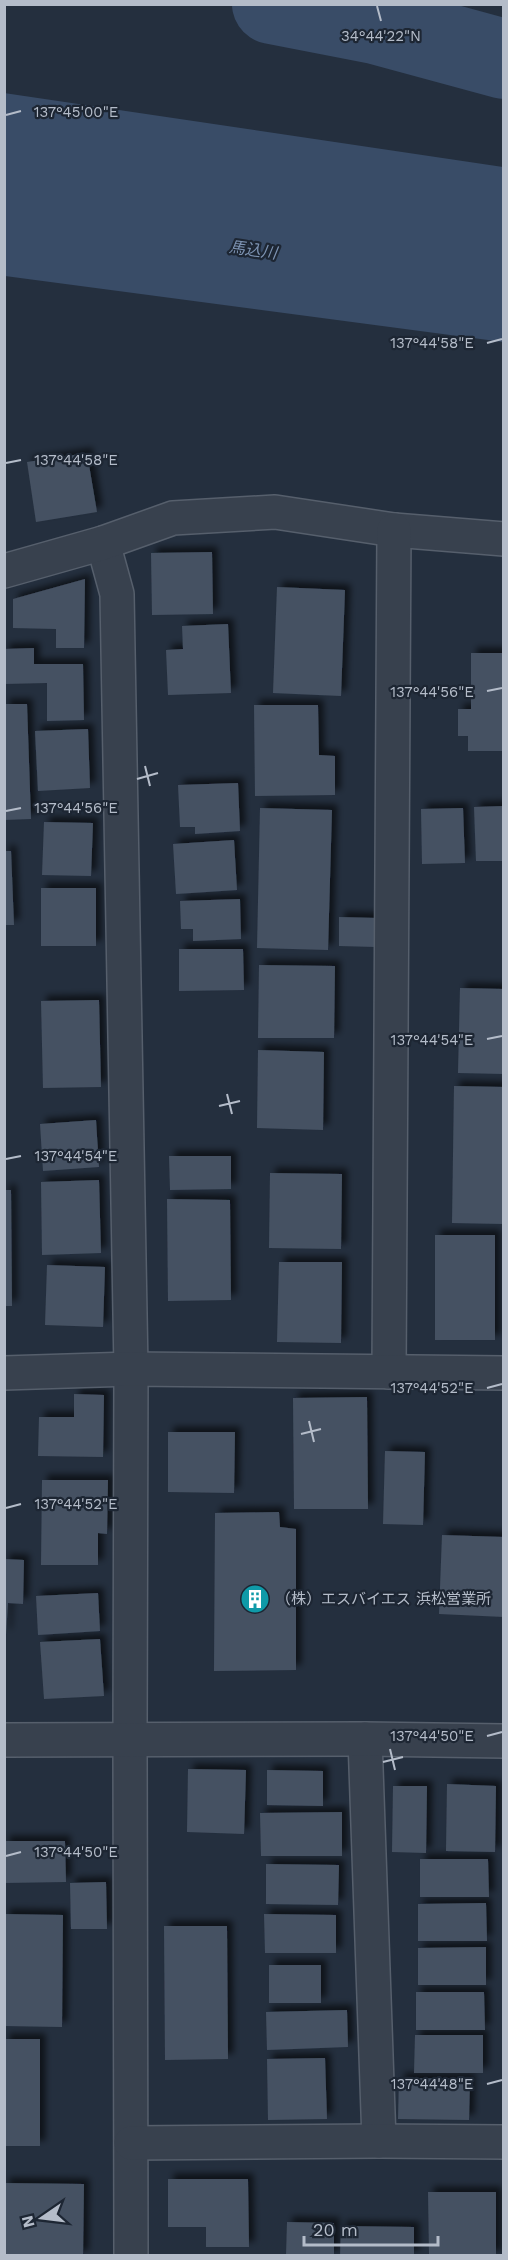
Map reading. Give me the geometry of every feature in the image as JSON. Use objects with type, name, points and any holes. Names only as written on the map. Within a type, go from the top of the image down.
[{"type":"street","points":[[4,571],[103,543],[173,518],[275,512],[394,530],[504,539]]},
{"type":"street","points":[[389,1372],[394,530]]},
{"type":"street","points":[[103,543],[117,594],[132,1369],[131,2256]]},
{"type":"street","points":[[4,1373],[132,1369],[504,1373]]},
{"type":"street","points":[[365,1739],[379,2141]]},
{"type":"street","points":[[4,1740],[504,1741]]},
{"type":"street","points":[[131,2143],[504,2142]]},
{"type":"water","name":"馬込川","points":[[4,93],[503,167],[503,342],[5,276]]},
{"type":"building","points":[[87,453],[97,512],[36,522],[27,462]]},
{"type":"building","points":[[212,552],[213,614],[152,615],[151,553]]},
{"type":"building","points":[[85,579],[84,648],[56,648],[56,629],[13,628],[13,599]]},
{"type":"building","points":[[277,587],[345,590],[341,696],[273,693]]},
{"type":"building","points":[[228,624],[231,693],[168,695],[166,650],[183,649],[182,626]]},
{"type":"building","points":[[34,648],[34,664],[83,664],[84,720],[47,721],[47,683],[4,684],[4,649]]},
{"type":"building","points":[[471,653],[504,653],[504,751],[468,751],[468,736],[458,736],[458,709],[471,709]]},
{"type":"building","points":[[4,704],[27,704],[31,819],[4,820]]},
{"type":"building","points":[[254,705],[318,705],[319,755],[335,756],[335,795],[255,796]]},
{"type":"building","points":[[88,729],[90,788],[38,791],[35,731]]},
{"type":"building","points":[[238,783],[240,831],[195,834],[195,827],[180,827],[178,785]]},
{"type":"building","points":[[504,806],[504,861],[476,861],[474,807]]},
{"type":"building","points":[[260,808],[332,810],[328,950],[257,948]]},
{"type":"building","points":[[463,808],[465,863],[422,864],[421,809]]},
{"type":"building","points":[[44,822],[93,823],[91,876],[42,875]]},
{"type":"building","points":[[234,840],[237,890],[176,894],[173,844]]},
{"type":"building","points":[[4,851],[11,851],[14,925],[4,925]]},
{"type":"building","points":[[41,888],[96,888],[96,946],[41,946]]},
{"type":"building","points":[[240,899],[241,939],[193,941],[193,929],[181,929],[180,901]]},
{"type":"building","points":[[339,917],[377,918],[376,947],[339,946]]},
{"type":"building","points":[[179,949],[243,949],[244,990],[179,991]]},
{"type":"building","points":[[259,965],[335,966],[334,1038],[258,1038]]},
{"type":"building","points":[[460,988],[504,989],[504,1074],[458,1073]]},
{"type":"building","points":[[99,1000],[101,1087],[43,1088],[41,1001]]},
{"type":"building","points":[[258,1050],[324,1052],[323,1130],[257,1128]]},
{"type":"building","points":[[454,1086],[504,1087],[504,1224],[452,1223]]},
{"type":"building","points":[[96,1120],[99,1167],[43,1171],[40,1124]]},
{"type":"building","points":[[169,1156],[231,1156],[231,1189],[170,1190]]},
{"type":"building","points":[[270,1173],[342,1174],[341,1249],[269,1248]]},
{"type":"building","points":[[99,1180],[101,1253],[42,1255],[41,1182]]},
{"type":"building","points":[[4,1190],[11,1190],[12,1306],[4,1306]]},
{"type":"building","points":[[167,1199],[230,1200],[231,1300],[168,1301]]},
{"type":"building","points":[[435,1235],[495,1235],[495,1340],[435,1340]]},
{"type":"building","points":[[279,1262],[342,1262],[341,1343],[277,1342]]},
{"type":"building","points":[[47,1265],[105,1267],[103,1327],[45,1325]]},
{"type":"building","points":[[74,1394],[104,1395],[103,1457],[38,1456],[39,1417],[74,1417]]},
{"type":"building","points":[[367,1397],[368,1509],[294,1509],[293,1398]]},
{"type":"building","points":[[168,1432],[235,1432],[234,1493],[168,1492]]},
{"type":"building","points":[[385,1451],[425,1452],[423,1525],[383,1524]]},
{"type":"building","points":[[42,1480],[108,1480],[107,1534],[98,1533],[98,1565],[41,1565]]},
{"type":"building","name":"（株）エスバイエス 浜松営業所","points":[[279,1512],[280,1527],[296,1529],[296,1670],[214,1671],[215,1513]]},
{"type":"building","points":[[442,1535],[504,1537],[504,1617],[439,1614]]},
{"type":"building","points":[[4,1559],[24,1560],[23,1604],[8,1603],[6,1635],[4,1634]]},
{"type":"building","points":[[98,1593],[100,1631],[38,1635],[36,1596]]},
{"type":"building","points":[[100,1639],[104,1696],[44,1699],[40,1642]]},
{"type":"building","points":[[188,1769],[246,1770],[244,1834],[187,1832]]},
{"type":"building","points":[[267,1770],[323,1771],[323,1806],[267,1805]]},
{"type":"building","points":[[447,1784],[496,1786],[495,1852],[446,1851]]},
{"type":"building","points":[[393,1786],[427,1786],[426,1853],[392,1852]]},
{"type":"building","points":[[342,1812],[342,1856],[261,1856],[260,1813]]},
{"type":"building","points":[[4,1841],[65,1841],[66,1882],[4,1883]]},
{"type":"building","points":[[420,1859],[488,1859],[489,1897],[420,1897]]},
{"type":"building","points":[[266,1864],[339,1865],[338,1905],[266,1904]]},
{"type":"building","points":[[106,1882],[107,1929],[71,1929],[70,1883]]},
{"type":"building","points":[[486,1903],[487,1941],[418,1941],[418,1904]]},
{"type":"building","points":[[4,1914],[63,1915],[62,2027],[4,2026]]},
{"type":"building","points":[[264,1914],[336,1915],[336,1953],[265,1953]]},
{"type":"building","points":[[164,1926],[227,1926],[228,2059],[165,2060]]},
{"type":"building","points":[[486,1947],[486,1985],[418,1985],[418,1948]]},
{"type":"building","points":[[269,1965],[321,1965],[321,2003],[269,2003]]},
{"type":"building","points":[[416,1992],[484,1992],[485,2030],[416,2030]]},
{"type":"building","points":[[347,2010],[348,2047],[267,2050],[266,2012]]},
{"type":"building","points":[[415,2035],[483,2035],[483,2073],[414,2073]]},
{"type":"building","points":[[4,2039],[40,2039],[40,2146],[4,2146]]},
{"type":"building","points":[[325,2058],[327,2119],[268,2120],[267,2059]]},
{"type":"building","points":[[399,2078],[470,2079],[469,2120],[398,2119]]},
{"type":"building","points":[[168,2179],[248,2179],[249,2247],[206,2247],[206,2227],[168,2227]]},
{"type":"building","points":[[4,2183],[84,2184],[83,2256],[4,2256]]},
{"type":"building","points":[[428,2192],[496,2192],[496,2256],[429,2256]]},
{"type":"building","points":[[287,2222],[334,2223],[334,2256],[286,2256]]},
{"type":"building","points":[[341,2226],[414,2227],[414,2256],[340,2256]]},
{"type":"waterway","points":[[272,4],[375,24],[504,59]]},
{"type":"place","name":"（株）エスバイエス 浜松営業所","points":[[255,1599]]}]
